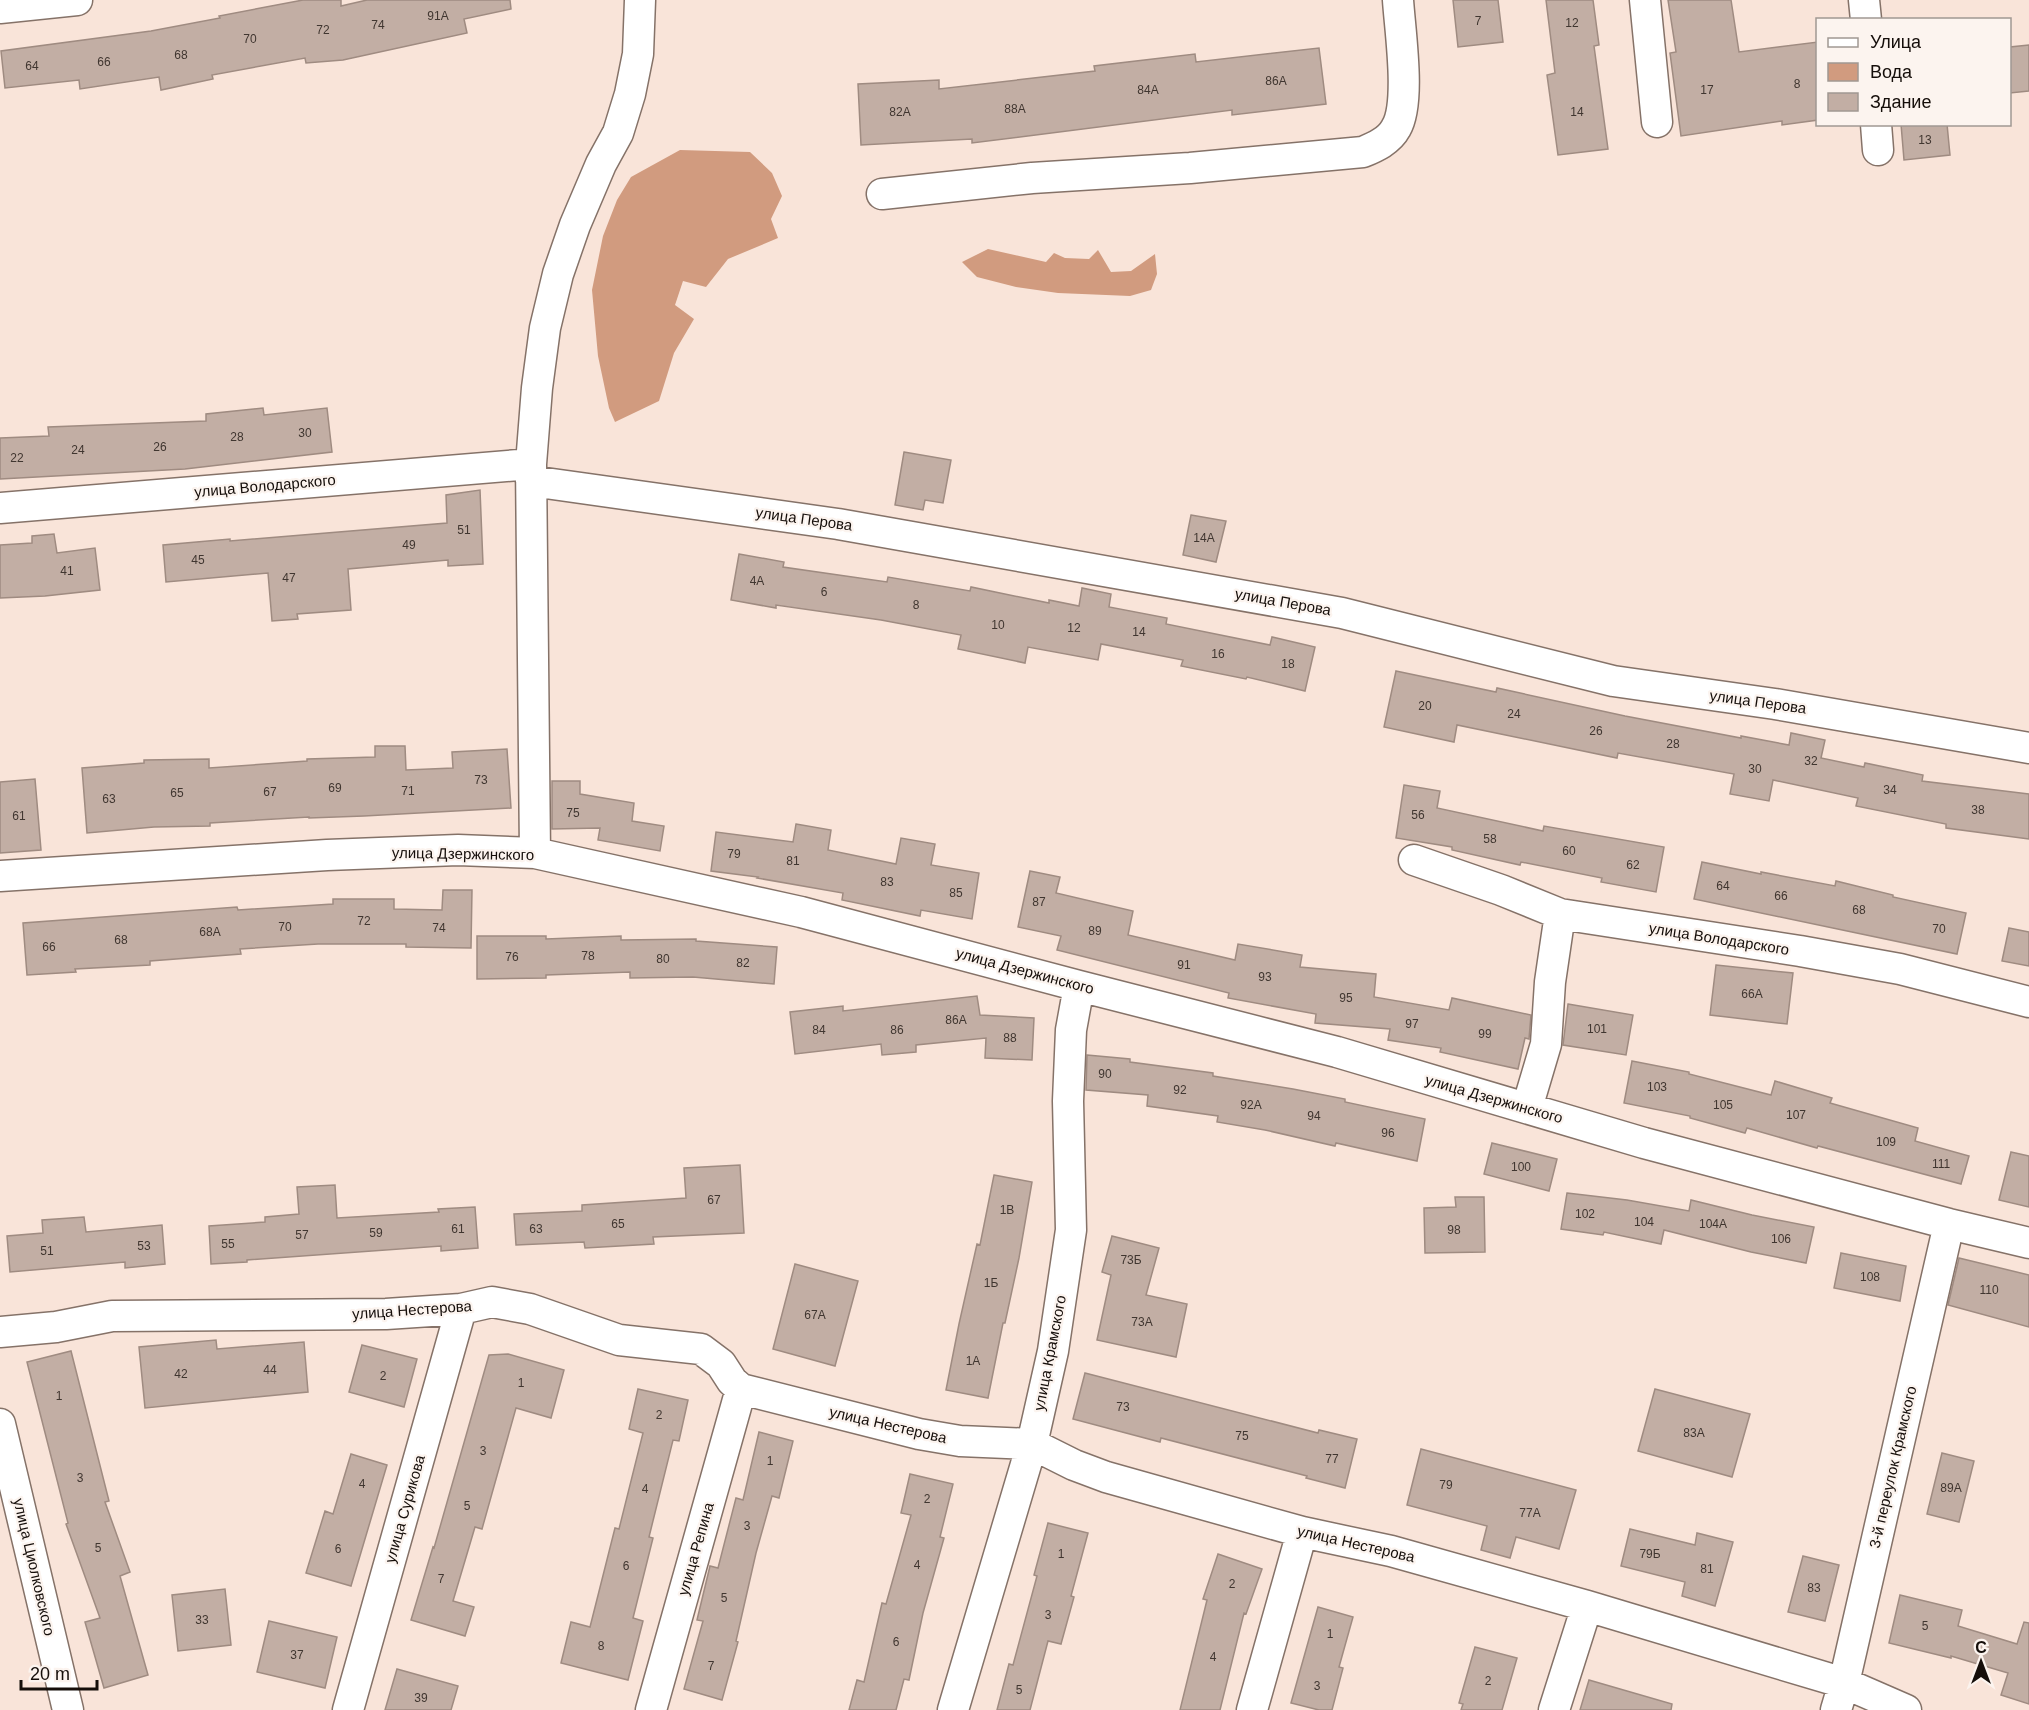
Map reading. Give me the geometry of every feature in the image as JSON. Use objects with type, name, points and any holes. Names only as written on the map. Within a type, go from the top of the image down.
[{"type":"street","points":[[0,8],[77,0]]},
{"type":"street","points":[[535,853],[531,473],[537,388],[545,328],[558,274],[575,225],[601,164],[618,133],[630,94],[638,54],[640,0]]},
{"type":"street","points":[[882,194],[1032,178],[1201,167],[1363,152],[1381,144],[1396,129],[1402,114],[1404,91],[1398,0]]},
{"type":"street","points":[[1645,0],[1657,122]]},
{"type":"street","points":[[1864,0],[1866,18]]},
{"type":"street","name":"улица Володарского","points":[[0,508],[531,473]]},
{"type":"street","name":"улица Перова","points":[[531,473],[838,524],[1342,613],[1613,681],[1775,704],[2029,748]]},
{"type":"street","name":"улица Дзержинского","points":[[0,876],[327,855],[458,850],[535,853],[801,912],[1337,1052],[1644,1143],[2029,1243]]},
{"type":"street","name":"улица Володарского","points":[[1414,860],[1501,890],[1560,914],[1800,951],[1900,969],[2029,1002]]},
{"type":"street","points":[[1527,1108],[1546,1044],[1550,982],[1560,914]]},
{"type":"street","name":"улица Крамского","points":[[953,1710],[1032,1444],[1053,1351],[1071,1230],[1068,1101],[1071,1030],[1079,986]]},
{"type":"street","name":"3-й переулок Крамского","points":[[1840,1696],[1949,1224]]},
{"type":"street","name":"улица Нестерова","points":[[0,1332],[56,1327],[112,1316],[375,1314],[461,1309],[492,1302],[508,1304],[619,1340],[701,1349],[721,1364],[732,1381],[741,1389],[919,1434],[960,1441],[1032,1444],[1074,1466],[1106,1477],[1302,1532],[1391,1551],[1587,1606],[1840,1696],[1906,1710]]},
{"type":"street","name":"улица Сурикова","points":[[348,1710],[461,1309]]},
{"type":"street","name":"улица Репина","points":[[651,1710],[741,1389]]},
{"type":"street","name":"улица Циолковского","points":[[0,1424],[68,1710]]},
{"type":"street","points":[[1252,1710],[1302,1532]]},
{"type":"street","points":[[1554,1710],[1587,1606]]},
{"type":"water","points":[[680,150],[750,152],[772,173],[782,196],[771,219],[778,238],[728,259],[706,287],[683,281],[675,305],[694,319],[674,353],[659,401],[615,422],[609,408],[598,356],[592,290],[603,236],[617,200],[631,177]]},
{"type":"water","points":[[988,249],[1046,262],[1054,253],[1065,258],[1089,259],[1098,250],[1111,272],[1131,271],[1155,254],[1157,274],[1151,290],[1130,296],[1058,293],[1016,287],[977,277],[962,262]]},
{"type":"building","points":[[303,0],[341,0],[341,6],[367,0],[510,0],[511,9],[464,19],[467,33],[343,60],[306,63],[305,58],[212,75],[213,79],[161,90],[159,77],[80,89],[79,80],[5,88],[1,51],[151,31]]},
{"type":"building","points":[[1453,0],[1498,0],[1503,42],[1458,47]]},
{"type":"building","points":[[1546,0],[1593,0],[1599,45],[1594,46],[1608,149],[1558,155],[1547,75],[1555,73]]},
{"type":"building","points":[[1668,0],[1731,0],[1739,52],[1816,42],[1816,120],[1782,125],[1782,121],[1681,136],[1670,53],[1676,52]]},
{"type":"building","points":[[2029,45],[2029,91],[2011,93],[2011,47]]},
{"type":"building","points":[[1319,48],[1326,104],[1232,115],[1232,110],[972,143],[972,139],[861,145],[858,84],[939,80],[939,89],[1095,71],[1094,66],[1195,54],[1196,62]]},
{"type":"building","points":[[1901,126],[1947,126],[1950,155],[1904,160]]},
{"type":"building","points":[[263,408],[264,415],[327,408],[332,452],[185,469],[0,479],[0,438],[49,436],[48,427],[206,421],[206,414]]},
{"type":"building","points":[[904,452],[951,460],[943,503],[925,500],[923,510],[895,505]]},
{"type":"building","points":[[480,490],[483,564],[448,566],[448,560],[348,569],[351,610],[297,614],[298,619],[272,621],[268,573],[166,582],[163,545],[447,523],[446,495]]},
{"type":"building","points":[[1191,515],[1226,521],[1216,562],[1183,555]]},
{"type":"building","points":[[54,534],[57,553],[95,548],[100,590],[0,598],[0,545],[32,543],[32,536]]},
{"type":"building","points":[[739,554],[784,562],[783,567],[887,582],[888,577],[970,591],[971,587],[1049,603],[1049,600],[1079,606],[1082,588],[1111,594],[1109,607],[1167,618],[1166,624],[1270,645],[1272,637],[1315,647],[1305,691],[1247,677],[1246,679],[1181,666],[1183,660],[1101,644],[1098,660],[1028,647],[1025,663],[958,649],[961,635],[881,620],[776,605],[776,608],[731,600]]},
{"type":"building","points":[[1396,671],[1496,692],[1497,688],[1741,738],[1741,736],[1789,745],[1791,733],[1825,740],[1821,758],[1864,767],[1865,763],[1923,775],[1922,781],[2029,794],[2029,839],[1946,828],[1946,824],[1856,806],[1858,798],[1773,780],[1769,801],[1730,794],[1734,774],[1618,753],[1617,758],[1457,725],[1454,742],[1384,727]]},
{"type":"building","points":[[375,746],[405,746],[406,770],[453,768],[452,752],[507,749],[511,808],[309,817],[210,823],[210,826],[154,827],[87,833],[82,768],[144,763],[144,760],[209,759],[209,768],[307,761],[307,759],[375,757]]},
{"type":"building","points":[[35,779],[41,850],[0,853],[0,782]]},
{"type":"building","points":[[552,781],[580,781],[580,794],[634,803],[632,821],[664,826],[660,851],[598,840],[600,828],[552,829]]},
{"type":"building","points":[[1404,785],[1440,791],[1437,808],[1543,831],[1544,826],[1664,847],[1656,892],[1601,882],[1602,878],[1521,862],[1520,865],[1452,850],[1452,847],[1396,838]]},
{"type":"building","points":[[796,824],[831,830],[828,850],[896,864],[901,838],[935,844],[931,865],[979,873],[972,919],[921,910],[920,916],[842,900],[843,893],[758,877],[711,871],[716,832],[793,842]]},
{"type":"building","points":[[1702,862],[1835,886],[1836,881],[1893,895],[1893,897],[1966,913],[1957,954],[1694,899]]},
{"type":"building","points":[[1030,871],[1060,877],[1056,893],[1133,911],[1128,935],[1235,960],[1238,944],[1302,955],[1300,967],[1376,974],[1374,997],[1449,1010],[1452,998],[1531,1015],[1529,1039],[1525,1038],[1518,1069],[1440,1052],[1441,1048],[1388,1040],[1390,1029],[1315,1023],[1316,1014],[1228,998],[1229,993],[1057,950],[1061,936],[1018,927]]},
{"type":"building","points":[[443,890],[472,890],[471,948],[406,947],[406,944],[318,944],[240,949],[241,954],[150,961],[150,965],[75,969],[76,972],[27,975],[23,923],[237,907],[238,910],[333,904],[333,899],[394,899],[394,909],[442,910]]},
{"type":"building","points":[[2009,928],[2029,932],[2029,966],[2002,961]]},
{"type":"building","points":[[477,936],[546,936],[546,939],[621,936],[621,940],[696,939],[696,941],[777,947],[774,984],[693,977],[630,978],[630,972],[546,975],[546,978],[477,979]]},
{"type":"building","points":[[1716,965],[1793,973],[1787,1024],[1710,1015]]},
{"type":"building","points":[[977,996],[980,1015],[1034,1018],[1032,1060],[985,1058],[986,1038],[916,1045],[916,1052],[882,1055],[881,1044],[795,1054],[790,1012],[843,1006],[843,1011]]},
{"type":"building","points":[[1568,1004],[1633,1015],[1626,1055],[1563,1045]]},
{"type":"building","points":[[1087,1055],[1130,1059],[1130,1062],[1213,1073],[1213,1076],[1345,1099],[1345,1102],[1425,1119],[1417,1161],[1336,1143],[1335,1146],[1217,1122],[1218,1116],[1147,1106],[1148,1095],[1086,1090]]},
{"type":"building","points":[[1632,1061],[1689,1072],[1689,1074],[1771,1095],[1775,1081],[1832,1098],[1830,1103],[1918,1128],[1915,1141],[1969,1156],[1961,1184],[1747,1128],[1745,1133],[1690,1118],[1690,1116],[1624,1103]]},
{"type":"building","points":[[1492,1143],[1557,1159],[1549,1191],[1484,1174]]},
{"type":"building","points":[[2011,1152],[2029,1156],[2029,1207],[1999,1200]]},
{"type":"building","points":[[740,1165],[744,1233],[653,1237],[654,1244],[585,1248],[584,1242],[516,1245],[514,1214],[582,1211],[582,1205],[686,1198],[684,1168]]},
{"type":"building","points":[[994,1175],[1032,1182],[1019,1258],[988,1398],[946,1390]]},
{"type":"building","points":[[335,1185],[337,1218],[439,1212],[438,1209],[475,1207],[478,1248],[441,1251],[441,1246],[211,1264],[209,1226],[265,1222],[265,1217],[299,1214],[297,1187]]},
{"type":"building","points":[[1567,1193],[1627,1200],[1689,1211],[1691,1200],[1814,1227],[1806,1263],[1664,1230],[1661,1244],[1604,1232],[1603,1235],[1561,1229]]},
{"type":"building","points":[[1455,1197],[1484,1197],[1485,1252],[1425,1253],[1424,1208],[1456,1207]]},
{"type":"building","points":[[84,1217],[86,1232],[162,1225],[165,1264],[125,1268],[125,1262],[10,1272],[7,1236],[43,1233],[42,1220]]},
{"type":"building","points":[[1112,1236],[1159,1248],[1146,1295],[1187,1304],[1176,1357],[1097,1340],[1111,1275],[1102,1272]]},
{"type":"building","points":[[1841,1253],[1906,1266],[1900,1301],[1834,1288]]},
{"type":"building","points":[[1959,1258],[2029,1275],[2029,1327],[1948,1305]]},
{"type":"building","points":[[795,1264],[858,1281],[835,1366],[773,1349]]},
{"type":"building","points":[[216,1340],[217,1349],[304,1342],[308,1392],[145,1408],[139,1347]]},
{"type":"building","points":[[362,1345],[417,1359],[404,1407],[349,1392]]},
{"type":"building","points":[[71,1351],[109,1501],[105,1502],[130,1572],[120,1576],[148,1675],[104,1688],[85,1622],[100,1618],[66,1524],[68,1523],[27,1362]]},
{"type":"building","points":[[508,1354],[564,1370],[551,1418],[516,1408],[482,1529],[475,1527],[453,1601],[474,1607],[465,1636],[411,1620],[489,1355]]},
{"type":"building","points":[[1085,1373],[1318,1433],[1319,1430],[1357,1439],[1345,1488],[1161,1438],[1160,1442],[1073,1419]]},
{"type":"building","points":[[638,1389],[688,1400],[679,1441],[673,1440],[649,1537],[653,1538],[633,1618],[643,1621],[628,1680],[561,1663],[571,1622],[590,1627],[615,1528],[619,1529],[643,1433],[629,1429]]},
{"type":"building","points":[[1655,1389],[1750,1414],[1732,1477],[1638,1451]]},
{"type":"building","points":[[759,1432],[793,1441],[779,1498],[772,1496],[756,1553],[736,1641],[738,1642],[722,1700],[684,1689],[703,1621],[697,1620],[710,1566],[718,1568],[736,1498],[743,1500]]},
{"type":"building","points":[[1421,1449],[1576,1490],[1559,1549],[1516,1537],[1510,1558],[1481,1550],[1487,1526],[1407,1505]]},
{"type":"building","points":[[1942,1453],[1974,1461],[1959,1522],[1927,1514]]},
{"type":"building","points":[[351,1454],[387,1465],[351,1586],[306,1573],[325,1511],[333,1514]]},
{"type":"building","points":[[910,1474],[953,1484],[940,1537],[944,1538],[923,1613],[909,1680],[904,1679],[896,1710],[849,1710],[857,1680],[864,1682],[882,1603],[886,1604],[911,1515],[901,1513]]},
{"type":"building","points":[[1048,1523],[1088,1533],[1071,1596],[1074,1597],[1061,1644],[1048,1641],[1030,1710],[997,1710],[1009,1664],[1013,1665],[1037,1576],[1034,1575]]},
{"type":"building","points":[[1630,1529],[1695,1545],[1697,1533],[1733,1542],[1715,1606],[1682,1596],[1685,1582],[1621,1566]]},
{"type":"building","points":[[1218,1554],[1262,1569],[1246,1614],[1244,1613],[1220,1710],[1180,1710],[1207,1600],[1203,1599]]},
{"type":"building","points":[[1803,1556],[1839,1565],[1825,1621],[1788,1612]]},
{"type":"building","points":[[225,1589],[231,1645],[178,1651],[172,1595]]},
{"type":"building","points":[[1900,1595],[1962,1610],[1958,1626],[2017,1644],[2024,1622],[2029,1623],[2029,1704],[2001,1695],[2008,1673],[1951,1656],[1951,1658],[1889,1643]]},
{"type":"building","points":[[1318,1607],[1353,1617],[1339,1667],[1343,1668],[1332,1710],[1319,1710],[1291,1703]]},
{"type":"building","points":[[269,1621],[337,1637],[325,1688],[257,1672]]},
{"type":"building","points":[[1475,1647],[1517,1658],[1502,1710],[1461,1710],[1463,1704],[1459,1703]]},
{"type":"building","points":[[397,1669],[458,1686],[451,1710],[385,1710]]},
{"type":"building","points":[[1589,1680],[1672,1704],[1671,1710],[1580,1710]]}]
